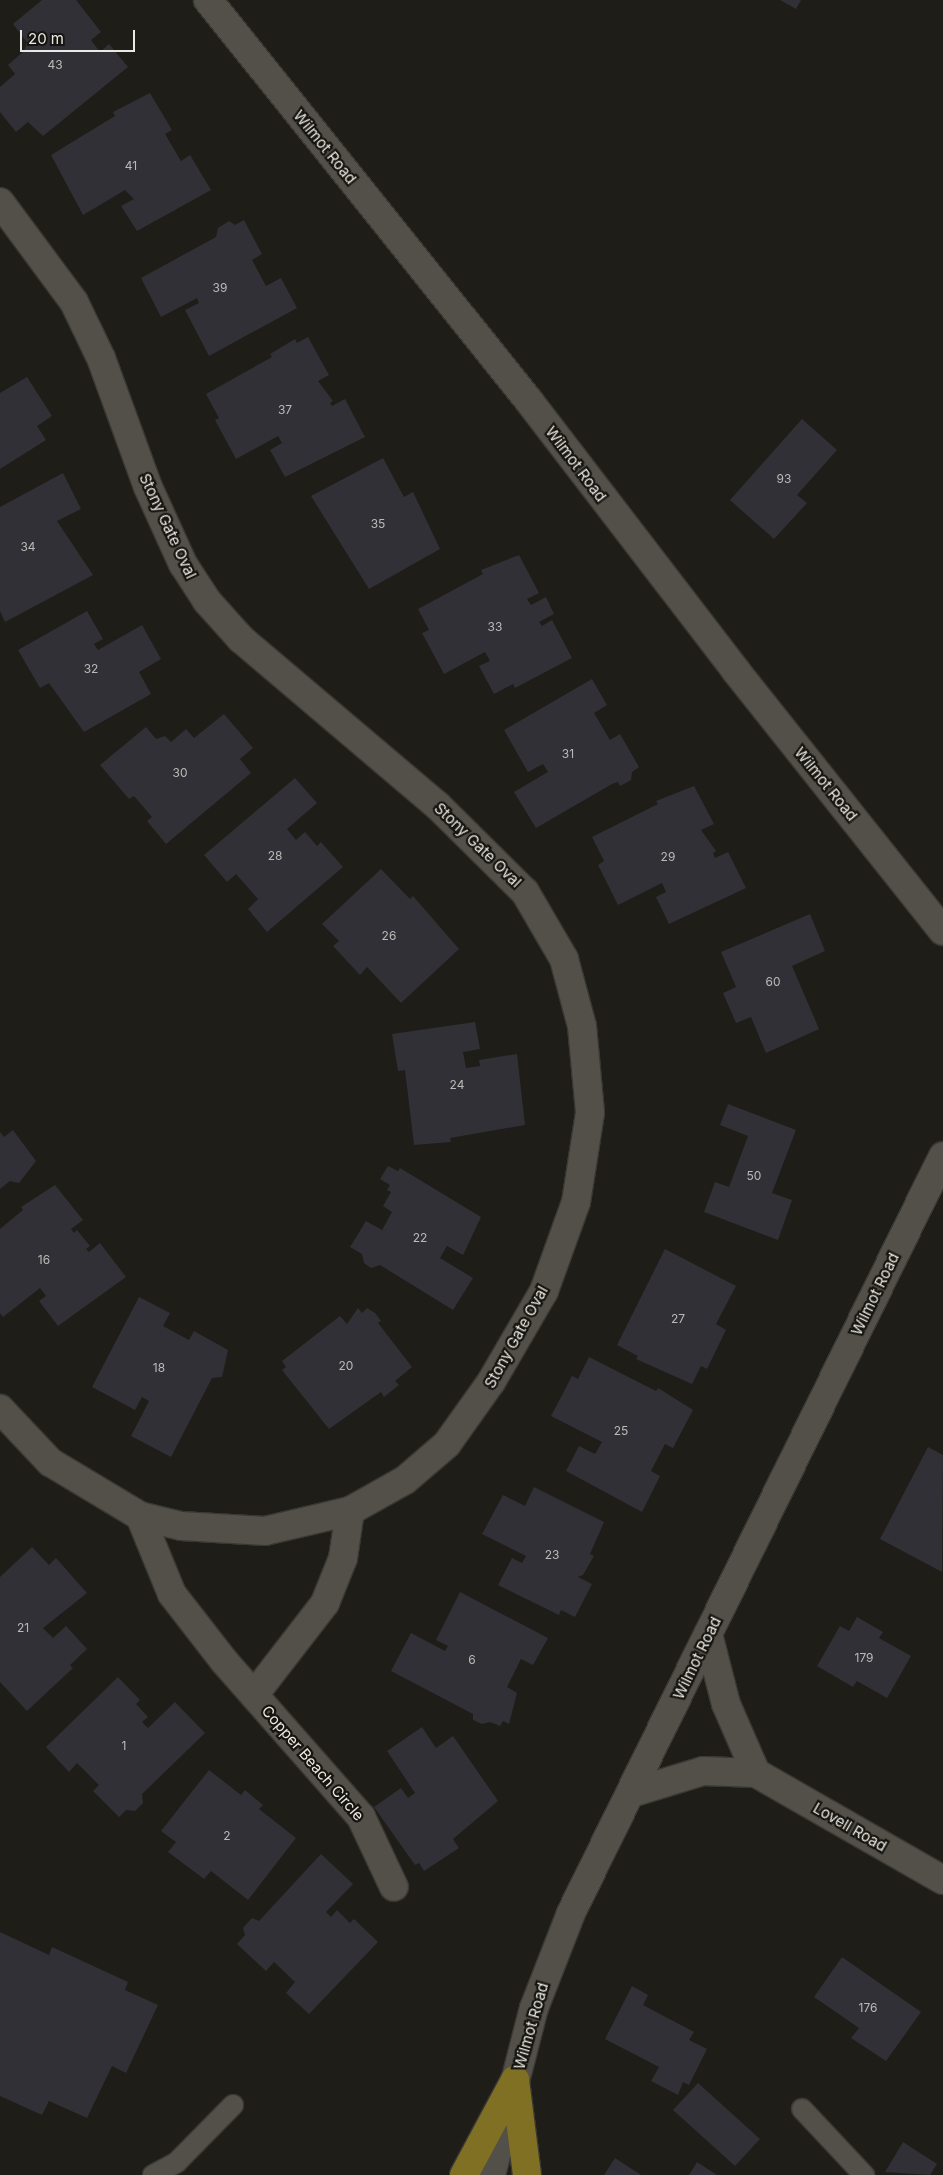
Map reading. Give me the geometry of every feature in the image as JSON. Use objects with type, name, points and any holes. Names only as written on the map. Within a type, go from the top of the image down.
[{"type":"main road","points":[[464,2175],[515,2080]]},
{"type":"main road","points":[[515,2080],[527,2175]]},
{"type":"street","name":"Wilmot Road","points":[[208,0],[529,401],[730,663],[943,930]]},
{"type":"street","name":"Stony Gate Oval","points":[[0,202],[74,302],[101,358],[148,487],[183,564],[207,601],[248,646],[436,805],[525,892],[564,959],[582,1026],[590,1113],[576,1202],[544,1291],[491,1382],[447,1444],[405,1480],[350,1511],[264,1531],[181,1526],[140,1516],[50,1462],[0,1409]]},
{"type":"street","name":"Wilmot Road","points":[[491,2175],[515,2080],[548,1966],[708,1634],[943,1156]]},
{"type":"street","name":"Copper Beach Circle","points":[[254,1694],[325,1603],[343,1558],[350,1511]]},
{"type":"street","name":"Copper Beach Circle","points":[[140,1516],[172,1594],[196,1628],[362,1817],[394,1887]]},
{"type":"street","points":[[708,1634],[726,1704],[756,1773]]},
{"type":"street","name":"Lovell Road","points":[[631,1793],[703,1771],[756,1773],[943,1880]]},
{"type":"lane","points":[[153,2175],[177,2162],[233,2105]]},
{"type":"lane","points":[[802,2109],[864,2175]]},
{"type":"building","points":[[42,0],[76,0],[101,32],[91,40],[100,52],[109,44],[128,67],[43,136],[28,122],[16,132],[0,112],[0,87],[15,74],[8,65],[24,51],[27,42],[13,24]]},
{"type":"building","points":[[780,0],[801,0],[796,9]]},
{"type":"building","points":[[150,93],[172,130],[165,134],[181,161],[190,155],[211,190],[137,231],[121,206],[134,199],[125,190],[83,215],[51,155],[115,116],[113,112]]},
{"type":"building","points":[[244,220],[262,254],[252,260],[266,286],[281,278],[297,308],[209,356],[185,310],[199,303],[197,298],[161,317],[141,278],[216,237],[218,228],[229,221],[235,225]]},
{"type":"building","points":[[308,337],[329,375],[318,381],[333,401],[330,403],[332,406],[345,399],[365,437],[285,477],[270,450],[282,443],[278,436],[236,459],[215,420],[219,418],[206,394],[272,357],[270,354],[295,339],[297,343]]},
{"type":"building","points":[[27,377],[52,416],[37,426],[46,440],[0,469],[0,393]]},
{"type":"building","points":[[802,419],[837,450],[797,495],[807,503],[774,539],[730,500]]},
{"type":"building","points":[[383,458],[404,497],[413,492],[440,549],[369,589],[311,496]]},
{"type":"building","points":[[63,473],[81,509],[57,521],[93,575],[5,622],[0,611],[0,507]]},
{"type":"building","points":[[519,555],[539,593],[527,599],[531,605],[546,597],[554,614],[539,622],[542,626],[552,620],[572,658],[515,688],[513,684],[494,694],[479,666],[490,661],[485,652],[444,674],[422,633],[429,630],[418,609],[483,574],[481,570]]},
{"type":"building","points":[[87,611],[103,639],[94,644],[98,650],[142,625],[161,659],[139,672],[151,694],[84,732],[49,683],[40,688],[18,650]]},
{"type":"building","points":[[592,679],[607,705],[594,713],[610,740],[620,734],[639,767],[632,772],[631,780],[620,786],[618,782],[612,784],[536,828],[514,792],[548,772],[543,764],[528,772],[504,730]]},
{"type":"building","points":[[224,714],[253,748],[240,759],[251,773],[166,844],[147,821],[152,817],[134,796],[129,799],[100,765],[146,727],[156,739],[165,736],[171,742],[186,729],[194,738]]},
{"type":"building","points":[[295,778],[317,803],[287,829],[296,840],[305,832],[317,846],[321,842],[343,867],[267,932],[248,909],[258,899],[236,874],[227,882],[204,855]]},
{"type":"building","points":[[694,786],[714,824],[701,830],[716,851],[713,853],[715,858],[728,852],[746,888],[669,924],[656,897],[666,892],[662,883],[618,905],[598,865],[604,861],[592,837],[658,804],[656,801]]},
{"type":"building","points":[[381,869],[410,899],[413,896],[459,949],[401,1003],[367,967],[360,975],[333,946],[339,941],[322,924]]},
{"type":"building","points":[[810,914],[825,951],[792,966],[819,1029],[766,1053],[751,1017],[736,1023],[723,993],[736,987],[721,952]]},
{"type":"building","points":[[475,1022],[480,1049],[463,1052],[466,1068],[480,1066],[479,1060],[517,1054],[525,1125],[450,1138],[451,1142],[414,1145],[405,1070],[398,1071],[392,1034]]},
{"type":"building","points":[[728,1104],[796,1130],[772,1193],[792,1200],[778,1240],[704,1212],[715,1182],[729,1187],[748,1136],[720,1125]]},
{"type":"building","points":[[13,1130],[36,1161],[19,1183],[10,1181],[0,1189],[0,1132],[4,1137]]},
{"type":"building","points":[[388,1166],[398,1171],[400,1168],[481,1217],[463,1255],[447,1246],[440,1258],[473,1278],[453,1310],[380,1265],[371,1268],[364,1263],[362,1254],[350,1247],[366,1221],[382,1230],[392,1212],[383,1206],[391,1192],[387,1190],[390,1185],[380,1179]]},
{"type":"building","points":[[55,1185],[83,1220],[71,1229],[74,1233],[77,1230],[90,1246],[86,1249],[89,1252],[100,1243],[126,1277],[58,1326],[39,1301],[46,1296],[40,1288],[3,1317],[0,1313],[0,1229],[23,1210],[21,1207]]},
{"type":"building","points":[[665,1249],[736,1286],[716,1324],[726,1330],[707,1369],[701,1366],[692,1384],[636,1359],[638,1356],[617,1345]]},
{"type":"building","points":[[139,1297],[170,1313],[163,1326],[189,1340],[194,1331],[228,1350],[222,1377],[212,1378],[171,1457],[131,1436],[149,1401],[142,1397],[135,1410],[92,1387]]},
{"type":"building","points":[[358,1308],[362,1313],[367,1308],[375,1313],[381,1321],[378,1323],[412,1367],[395,1381],[399,1385],[384,1397],[381,1392],[329,1429],[282,1370],[286,1367],[282,1361],[340,1316],[347,1324]]},
{"type":"building","points":[[589,1357],[656,1391],[658,1388],[693,1410],[673,1448],[665,1444],[651,1471],[660,1476],[642,1512],[566,1471],[579,1446],[595,1454],[602,1442],[551,1416],[572,1376],[578,1379]]},
{"type":"building","points":[[928,1447],[943,1455],[942,1572],[880,1539]]},
{"type":"building","points":[[534,1487],[604,1522],[590,1554],[594,1556],[583,1575],[578,1577],[592,1584],[575,1617],[561,1610],[559,1615],[498,1585],[512,1558],[522,1563],[526,1556],[482,1534],[503,1495],[525,1506]]},
{"type":"building","points":[[32,1547],[49,1565],[56,1558],[87,1593],[43,1628],[53,1638],[66,1626],[87,1649],[70,1665],[73,1668],[27,1711],[0,1682],[0,1577]]},
{"type":"building","points":[[460,1592],[548,1638],[533,1665],[521,1659],[507,1687],[517,1693],[509,1724],[503,1721],[500,1726],[490,1722],[482,1724],[473,1720],[473,1714],[391,1671],[411,1633],[445,1651],[448,1646],[436,1640]]},
{"type":"building","points":[[857,1617],[883,1632],[879,1638],[911,1656],[887,1698],[857,1681],[853,1687],[817,1666],[840,1626],[849,1631]]},
{"type":"building","points":[[118,1677],[140,1700],[136,1704],[148,1717],[142,1722],[148,1728],[175,1702],[205,1733],[142,1794],[143,1803],[135,1811],[126,1810],[119,1817],[93,1791],[99,1785],[77,1763],[69,1772],[46,1747]]},
{"type":"building","points":[[422,1727],[436,1748],[453,1736],[498,1801],[453,1839],[459,1848],[424,1871],[419,1863],[415,1865],[374,1807],[401,1788],[408,1798],[415,1793],[387,1751]]},
{"type":"building","points":[[209,1770],[241,1795],[245,1790],[263,1805],[259,1809],[296,1838],[248,1900],[211,1871],[204,1879],[168,1852],[176,1842],[161,1831]]},
{"type":"building","points":[[321,1854],[353,1884],[326,1912],[331,1917],[337,1910],[350,1923],[354,1919],[378,1942],[309,2014],[286,1993],[295,1982],[274,1962],[266,1971],[237,1944],[245,1935],[243,1928],[252,1918],[259,1921]]},
{"type":"building","points":[[0,1932],[49,1955],[52,1947],[128,1982],[125,1990],[158,2005],[126,2073],[112,2066],[87,2118],[49,2101],[42,2115],[0,2096]]},
{"type":"building","points":[[842,1957],[921,2012],[886,2061],[851,2038],[859,2028],[814,1997]]},
{"type":"building","points":[[632,1986],[648,1995],[643,2005],[694,2032],[689,2040],[707,2049],[689,2085],[683,2082],[678,2095],[651,2081],[659,2067],[605,2039]]},
{"type":"building","points":[[698,2083],[760,2139],[735,2166],[673,2110]]},
{"type":"building","points":[[903,2142],[937,2164],[930,2175],[885,2172]]},
{"type":"building","points":[[615,2158],[641,2175],[604,2175]]},
{"type":"building","points":[[697,2162],[717,2175],[689,2175]]}]
